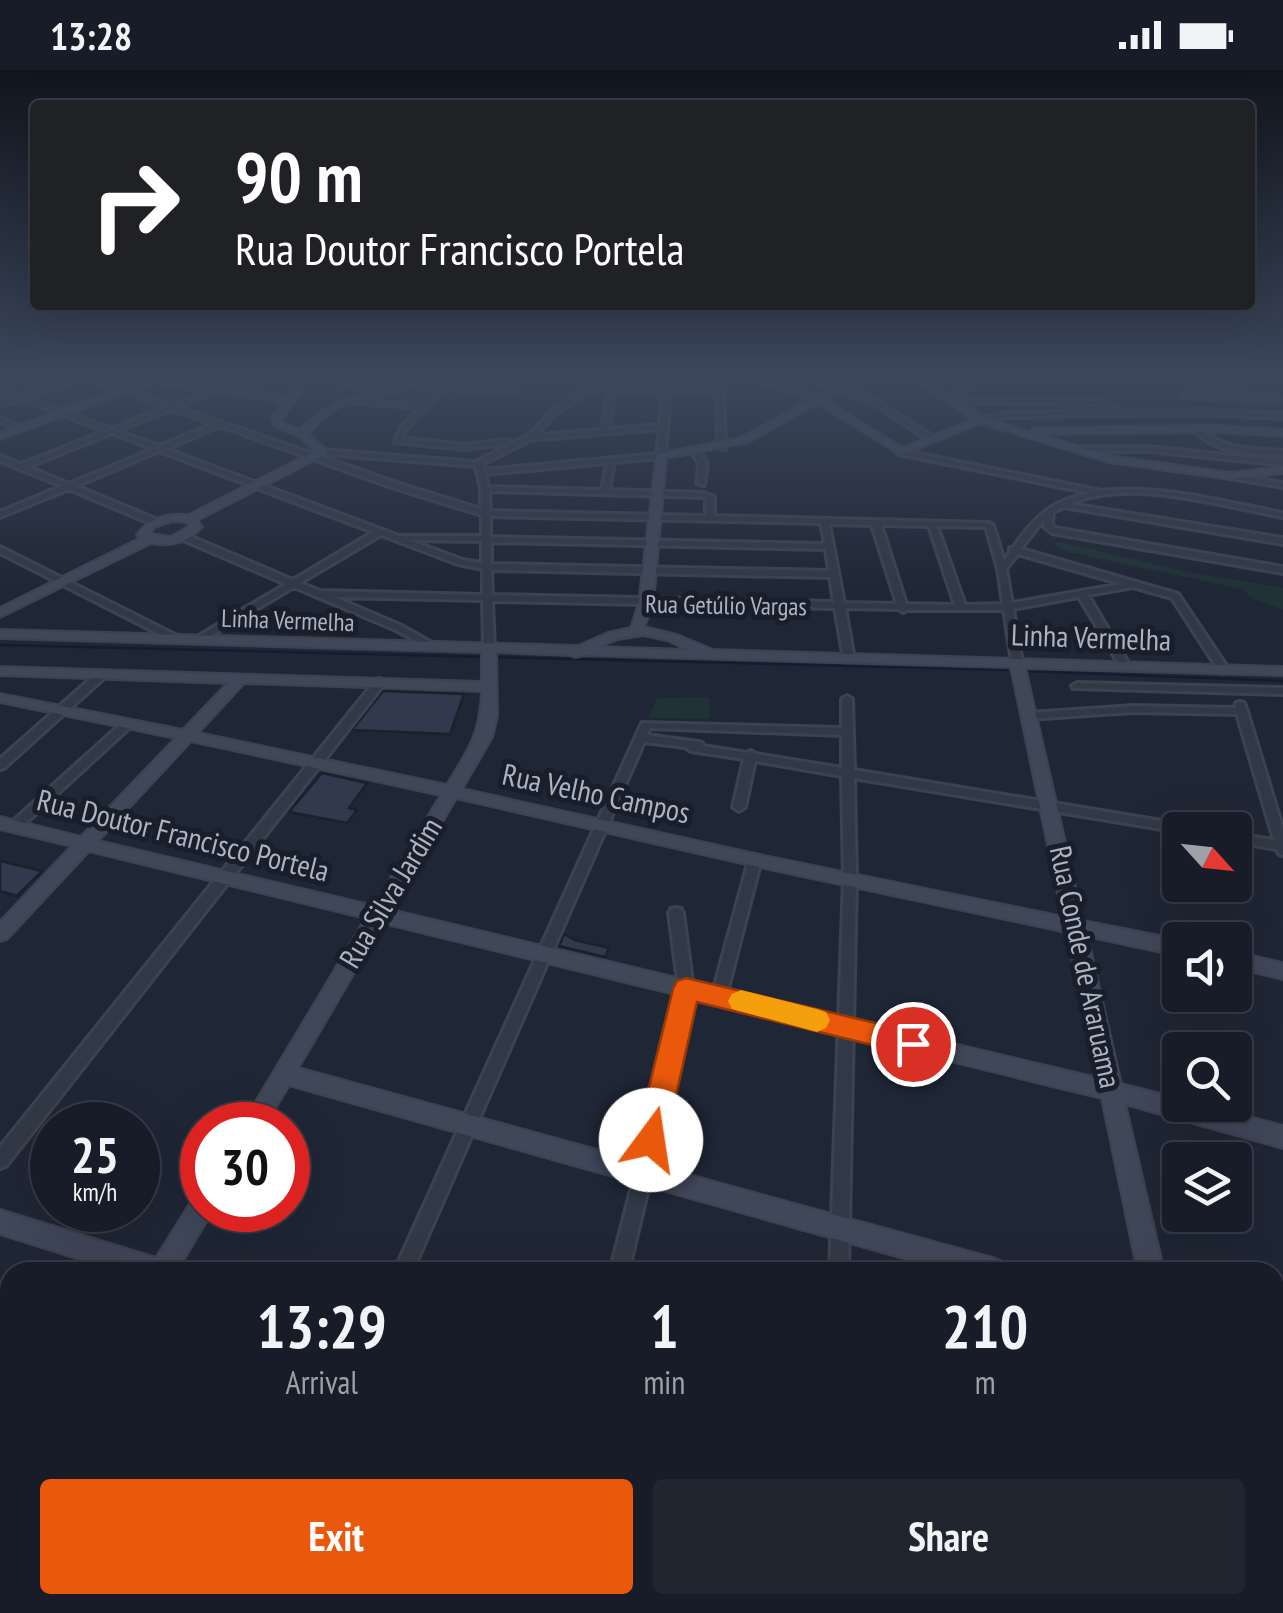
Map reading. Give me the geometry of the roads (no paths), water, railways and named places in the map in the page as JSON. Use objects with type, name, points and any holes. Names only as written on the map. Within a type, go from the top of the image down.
[{"type":"main road","points":[[149,539],[143,533],[154,522],[190,519],[318,454],[313,448]]},
{"type":"main road","points":[[643,626],[662,456],[717,448]]},
{"type":"main road","points":[[895,448],[901,452],[911,448]]},
{"type":"main road","points":[[1075,448],[1139,465],[1230,476],[1283,470]]},
{"type":"main road","points":[[0,612],[149,539],[184,537],[196,527],[190,519]]},
{"type":"main road","name":"Linha Vermelha","points":[[575,653],[643,626],[716,657]]},
{"type":"main road","name":"Linha Vermelha","points":[[0,634],[200,640],[408,640],[488,654],[849,658],[1283,671]]},
{"type":"main road","points":[[608,637],[602,648],[612,655]]},
{"type":"main road","points":[[670,656],[682,650],[684,642]]},
{"type":"main road","name":"Rua Silva Jardim","points":[[267,1102],[484,737],[489,716],[488,654]]},
{"type":"main road","name":"Rua Conde de Araruama","points":[[1017,662],[1149,1262]]},
{"type":"main road","points":[[0,673],[489,687]]},
{"type":"main road","points":[[0,934],[242,678]]},
{"type":"main road","name":"Rua Velho Campos","points":[[0,698],[1162,944]]},
{"type":"main road","name":"Rua Doutor Francisco Portela","points":[[8,824],[543,952],[1283,1137]]},
{"type":"main road","points":[[1252,964],[1283,971]]},
{"type":"main road","points":[[284,1074],[960,1262]]},
{"type":"main road","points":[[0,1222],[129,1262]]},
{"type":"main road","points":[[167,1262],[186,1232]]},
{"type":"street","points":[[21,466],[68,448]]},
{"type":"street","points":[[0,515],[158,448],[461,562],[488,567],[833,574]]},
{"type":"street","points":[[298,448],[485,513],[991,527],[1017,662]]},
{"type":"street","points":[[488,654],[488,567],[481,468],[486,458],[508,448]]},
{"type":"street","points":[[318,454],[481,468],[662,456],[662,448]]},
{"type":"street","points":[[1247,448],[1283,453]]},
{"type":"street","points":[[1078,449],[1149,449],[1283,462]]},
{"type":"street","points":[[696,452],[703,464],[701,482]]},
{"type":"street","points":[[901,452],[1100,492]]},
{"type":"street","points":[[605,493],[611,460]]},
{"type":"street","points":[[2,461],[154,522]]},
{"type":"street","points":[[1230,476],[1283,485]]},
{"type":"street","points":[[485,489],[708,496],[710,518]]},
{"type":"street","points":[[1002,569],[1049,512],[1114,489],[1283,514]]},
{"type":"street","points":[[0,499],[17,508]]},
{"type":"street","points":[[1062,505],[1283,542]]},
{"type":"street","points":[[1049,512],[1048,526],[1052,530],[1283,570]]},
{"type":"street","points":[[825,522],[849,658]]},
{"type":"street","points":[[876,524],[902,609]]},
{"type":"street","points":[[932,524],[961,608]]},
{"type":"street","points":[[200,640],[381,531]]},
{"type":"street","points":[[184,537],[348,609],[408,640]]},
{"type":"street","points":[[400,537],[829,547]]},
{"type":"street","points":[[996,546],[1169,594],[1178,599],[1224,670]]},
{"type":"street","points":[[0,550],[174,638]]},
{"type":"street","name":"Rua Getúlio Vargas","points":[[315,594],[902,609],[1007,608],[1135,584]]},
{"type":"street","points":[[348,609],[348,600],[364,595]]},
{"type":"street","points":[[1084,595],[1125,666]]},
{"type":"street","points":[[0,765],[101,676]]},
{"type":"street","points":[[0,1160],[380,682]]},
{"type":"street","points":[[1077,686],[1283,691]]},
{"type":"street","points":[[1235,689],[1283,848],[1252,842]]},
{"type":"street","points":[[839,1262],[850,879],[847,698]]},
{"type":"street","points":[[1029,716],[1132,709],[1242,711]]},
{"type":"street","points":[[8,824],[125,726]]},
{"type":"street","points":[[643,732],[709,728],[848,732]]},
{"type":"street","points":[[705,742],[709,728]]},
{"type":"street","points":[[643,732],[692,747],[1162,825]]},
{"type":"street","points":[[407,1262],[643,732]]},
{"type":"street","points":[[692,747],[705,742],[727,751]]},
{"type":"street","points":[[739,807],[751,756]]},
{"type":"street","points":[[719,996],[755,860]]},
{"type":"street","points":[[621,1262],[686,989],[676,913]]},
{"type":"waterway","points":[[0,645],[483,657]]},
{"type":"waterway","points":[[492,657],[1007,670]]},
{"type":"waterway","points":[[1025,671],[1283,681]]}]
